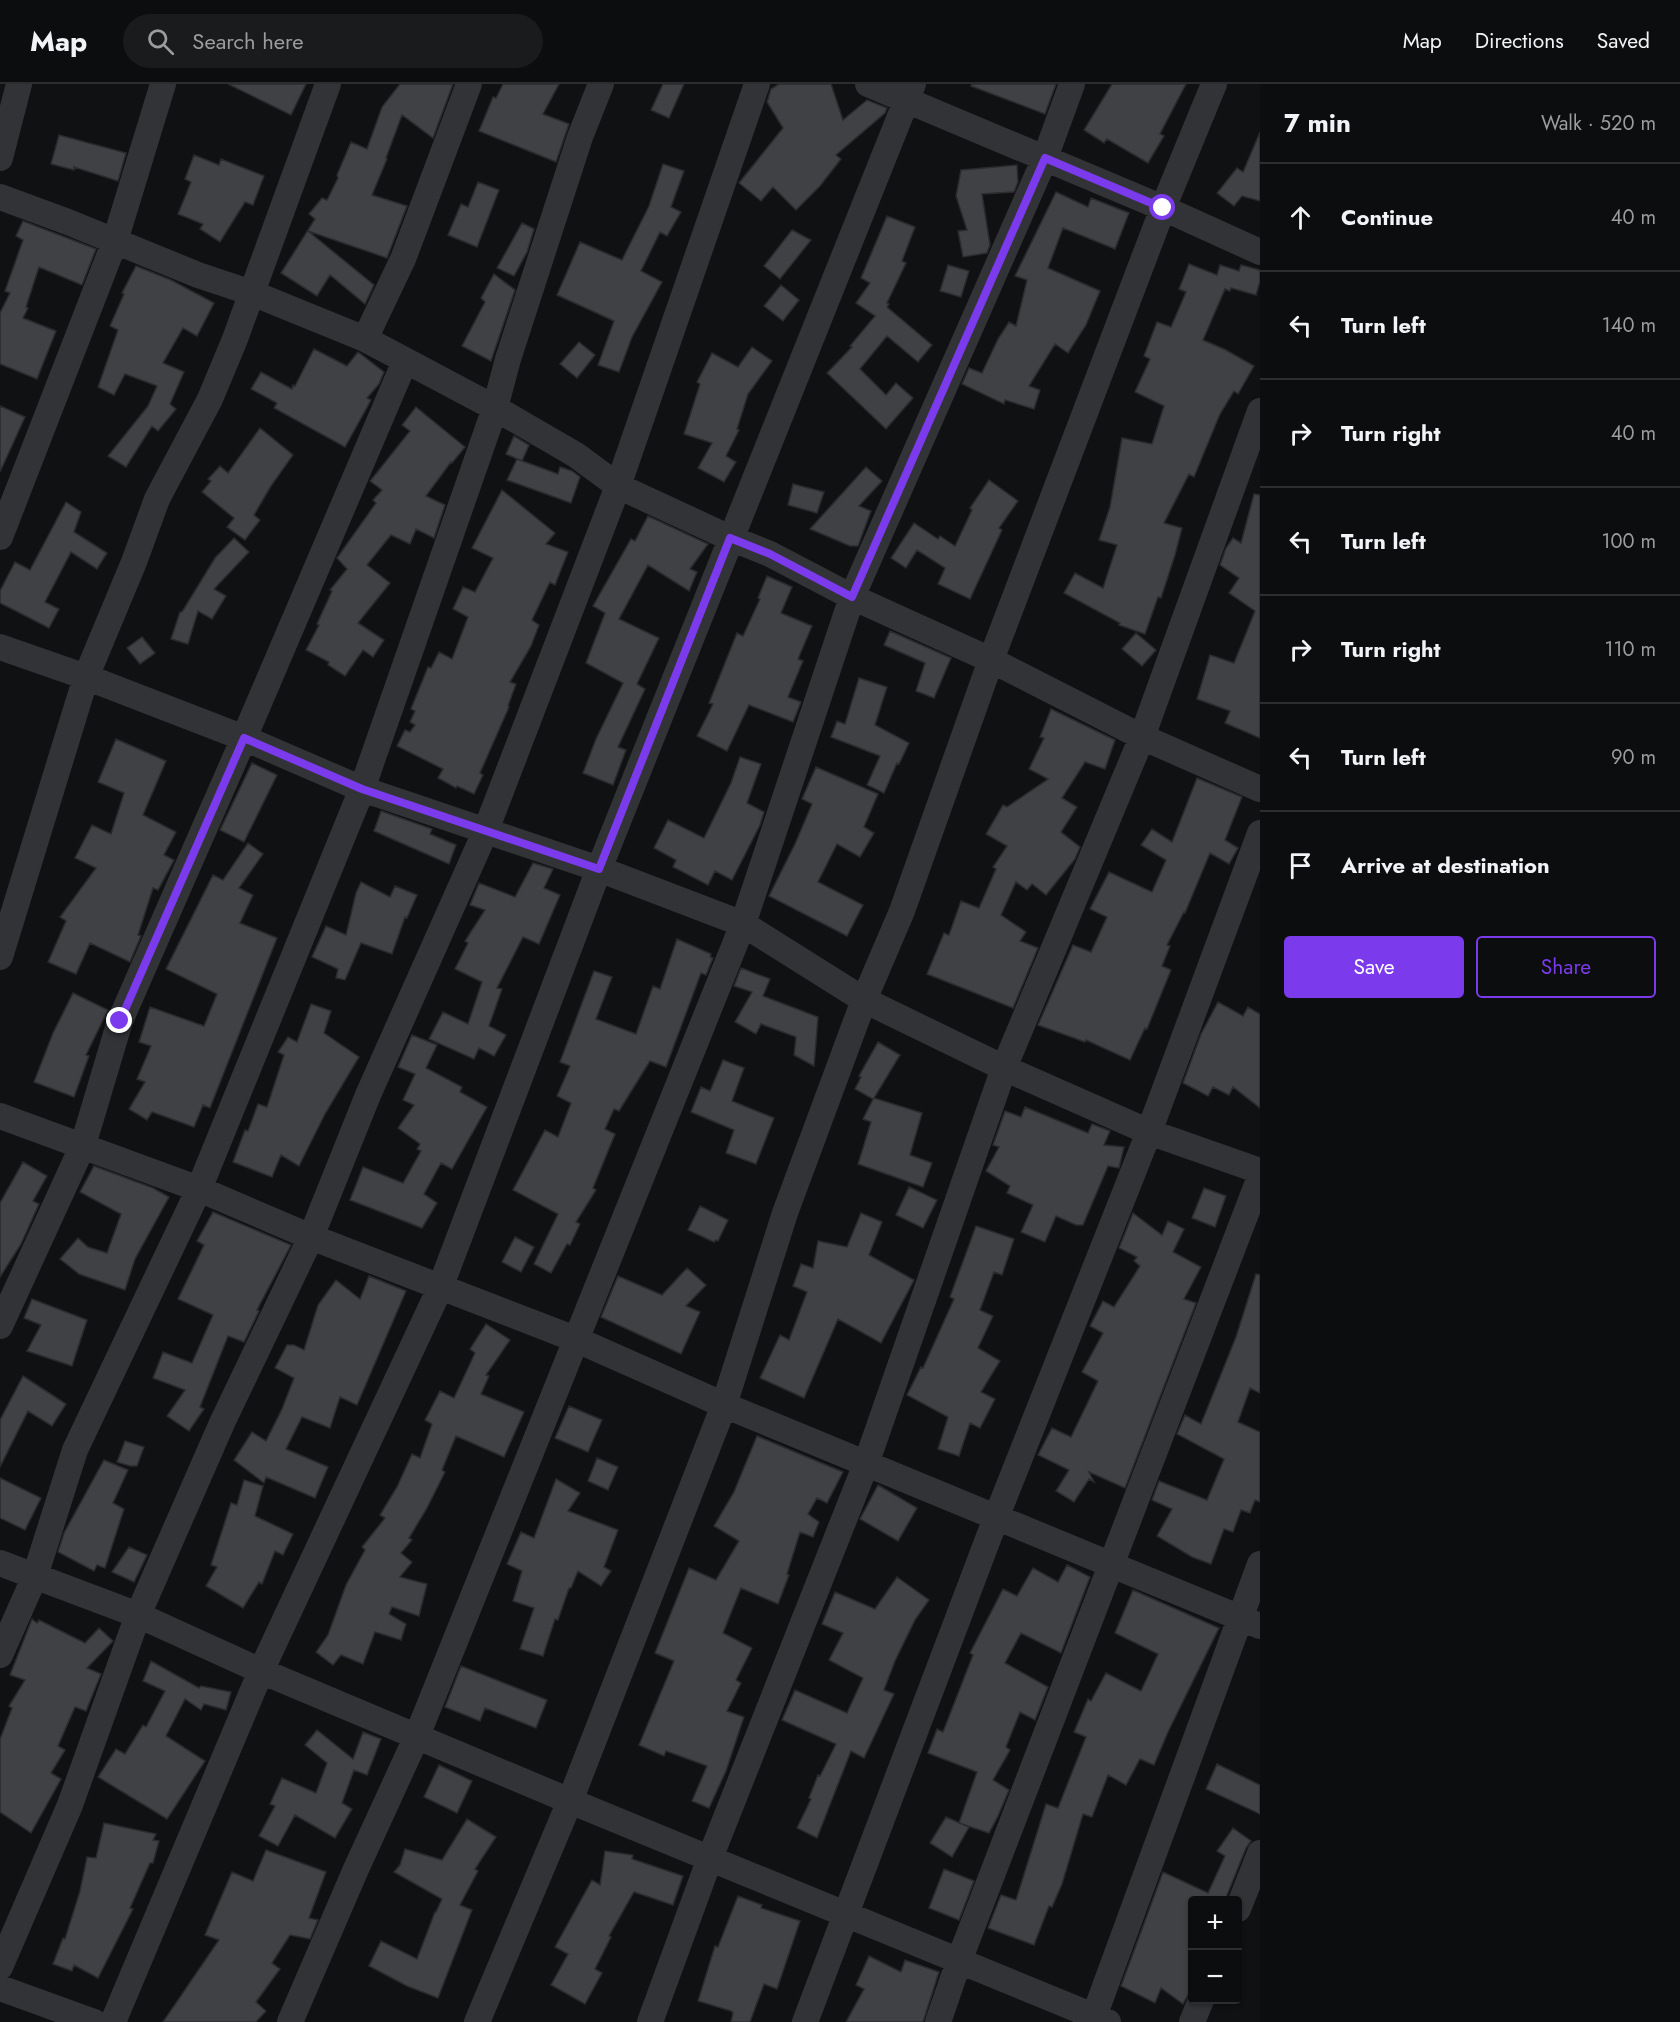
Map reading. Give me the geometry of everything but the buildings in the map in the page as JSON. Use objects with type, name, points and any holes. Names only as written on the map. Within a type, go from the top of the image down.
[{"type":"street","points":[[0,158],[19,84]]},
{"type":"street","points":[[0,537],[115,241],[163,84]]},
{"type":"street","points":[[0,957],[86,677],[134,562],[157,499],[210,399],[252,293],[328,84]]},
{"type":"street","points":[[365,339],[403,259],[469,84]]},
{"type":"street","points":[[0,1655],[35,1576],[75,1450],[200,1189],[362,789],[495,408],[508,358],[576,148],[601,84]]},
{"type":"street","points":[[0,1967],[70,1805],[138,1615],[222,1423],[311,1237],[368,1095],[486,830],[618,486],[757,84]]},
{"type":"street","points":[[868,84],[910,92],[1045,158],[1260,252]]},
{"type":"street","points":[[290,2022],[417,1736],[743,924],[852,597],[1045,158],[1072,84]]},
{"type":"street","points":[[477,2022],[570,1801],[724,1405],[785,1213],[864,1000],[902,911],[991,660],[1163,208],[1214,84]]},
{"type":"street","points":[[113,2022],[261,1671],[440,1288],[599,869],[910,92]]},
{"type":"street","points":[[0,197],[198,275],[252,293],[365,339],[495,408],[576,455],[618,486],[770,554],[852,597],[991,660],[1142,737],[1260,789]]},
{"type":"street","points":[[0,1326],[83,1145],[120,1021],[405,361]]},
{"type":"street","points":[[650,2022],[710,1858],[866,1464],[1004,1068],[1142,737],[1260,411]]},
{"type":"street","points":[[0,648],[86,677],[244,738],[362,789],[599,869],[743,924],[864,1000],[1004,1068],[1149,1132],[1260,1172]]},
{"type":"street","points":[[805,2022],[996,1518],[1149,1132],[1260,833]]},
{"type":"street","points":[[0,1116],[200,1189],[311,1237],[575,1339],[724,1405],[1250,1621]]},
{"type":"street","points":[[938,2022],[959,1961],[1260,1177]]},
{"type":"street","points":[[0,1563],[138,1615],[261,1671],[1098,2020],[1250,1621],[1260,1564]]},
{"type":"street","points":[[1242,1899],[1260,1853]]},
{"type":"street","points":[[0,1988],[94,2022]]},
{"type":"street","points":[[1192,2022],[1200,2004]]},
{"type":"route","points":[[120,1021],[244,738],[362,789],[599,869],[730,538],[770,554],[852,597],[1045,158],[1163,208]]}]
